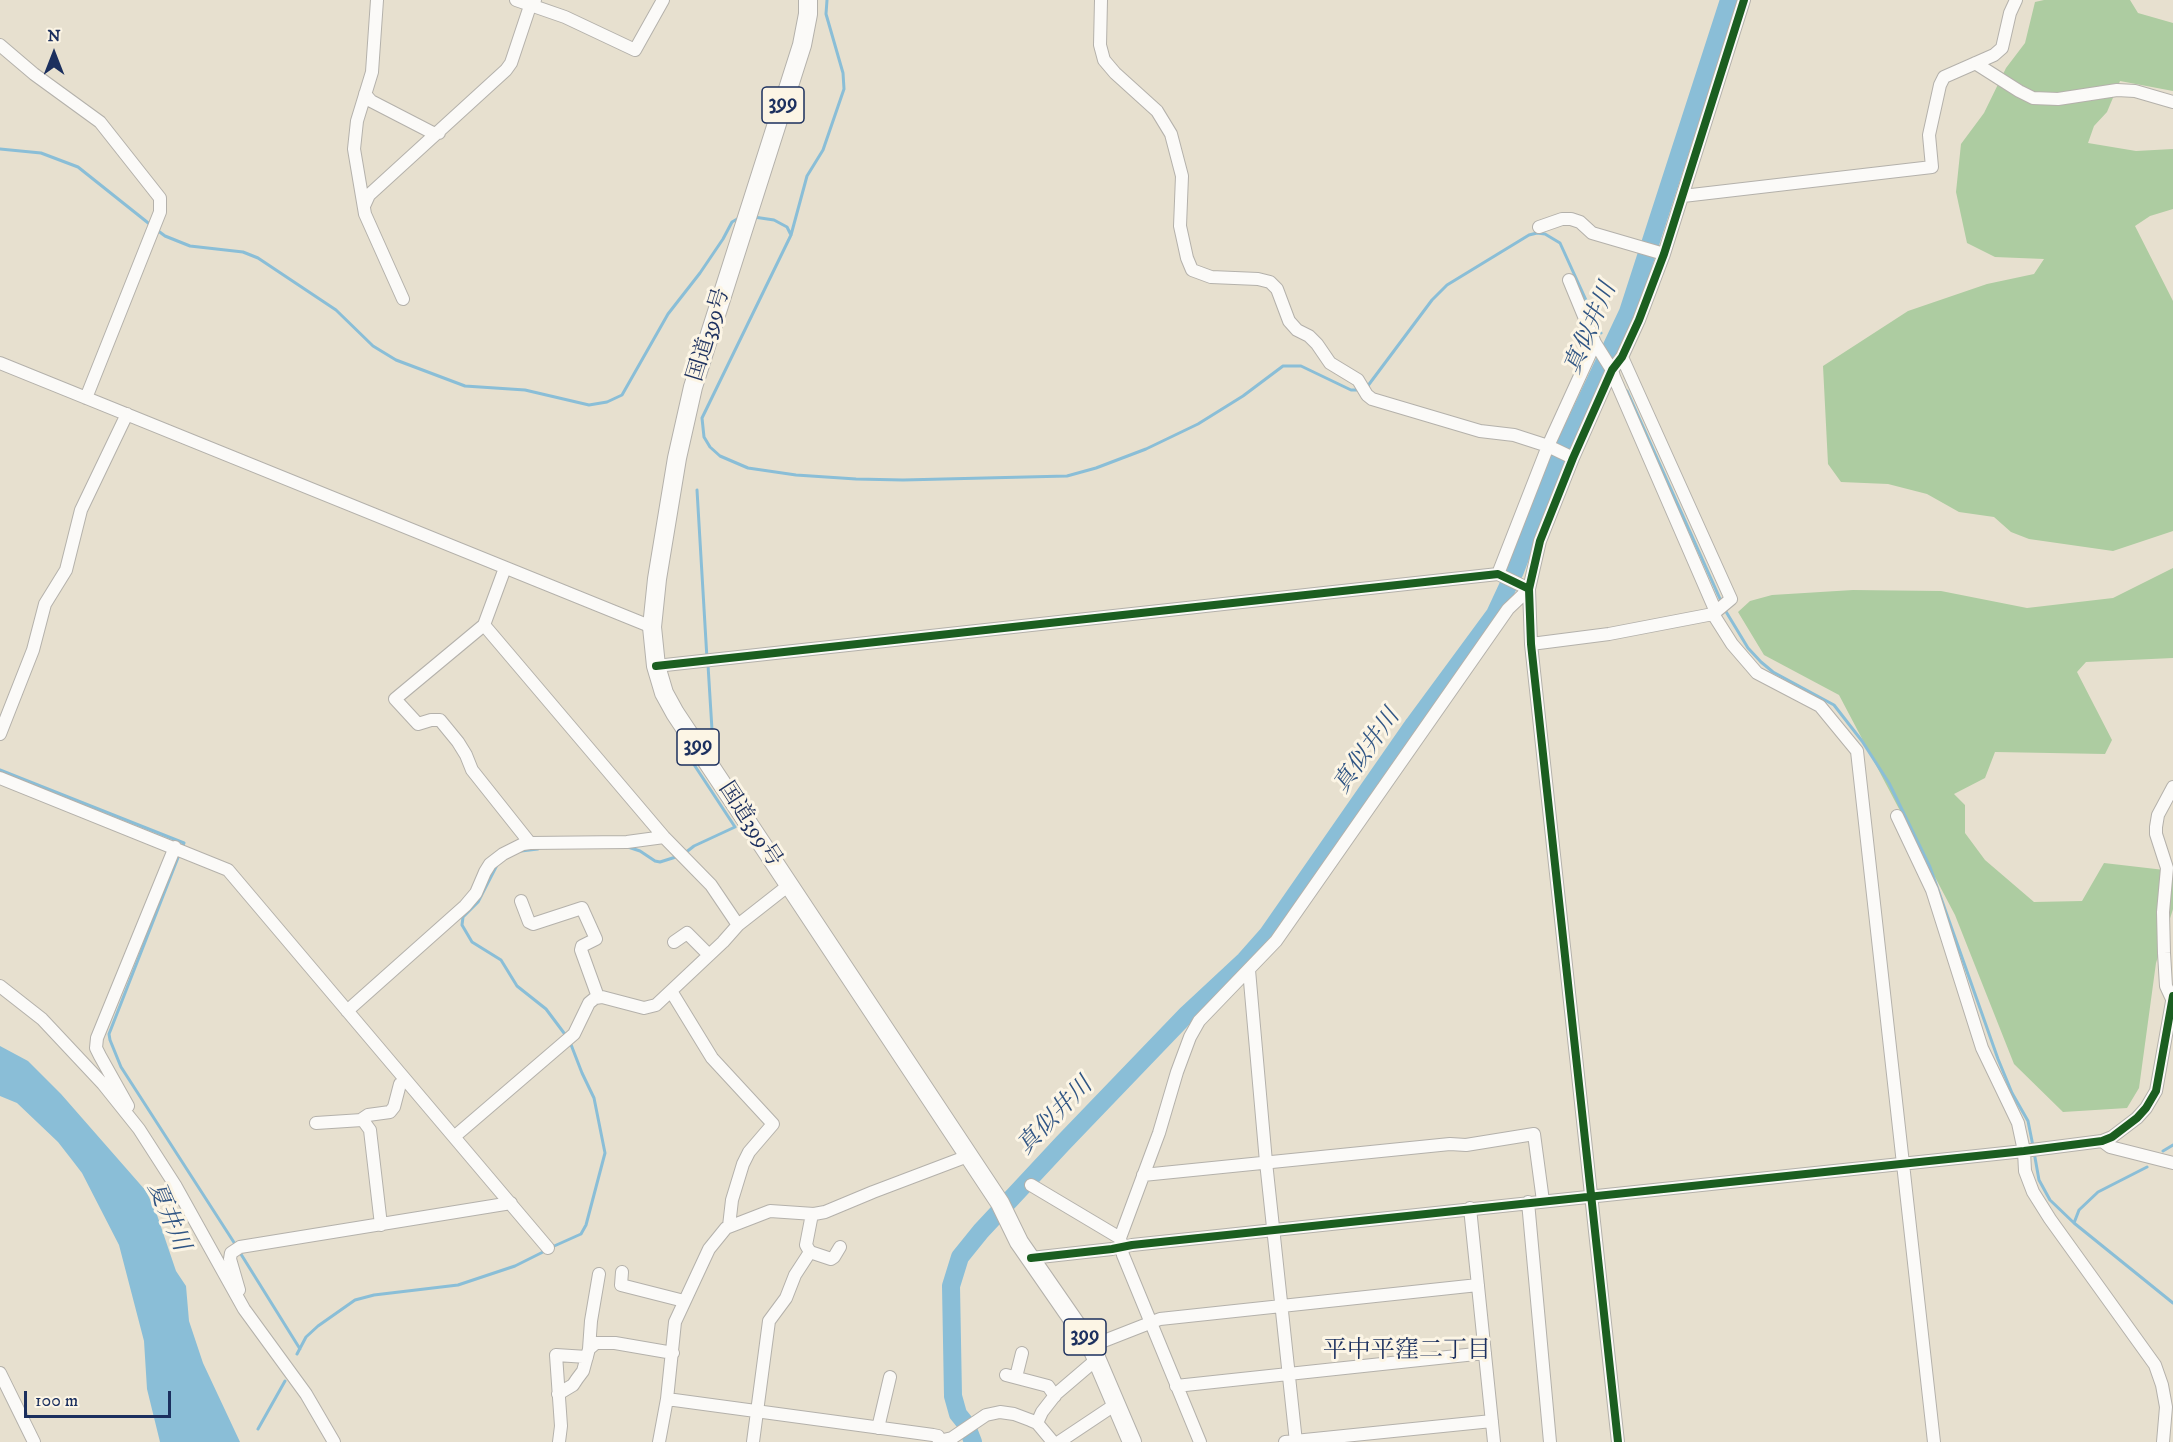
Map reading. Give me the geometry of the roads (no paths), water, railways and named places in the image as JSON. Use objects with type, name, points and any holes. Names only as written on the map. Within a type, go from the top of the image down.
[{"type":"highway","name":"国道399号","points":[[808,0],[808,14],[802,45],[691,397],[671,491],[657,579],[652,627],[652,647],[656,666],[664,693],[675,713],[999,1203],[1019,1242],[1094,1352],[1132,1442]]},
{"type":"street","points":[[377,0],[372,72],[354,135],[354,149],[365,214],[403,299]]},
{"type":"street","points":[[516,0],[533,3],[635,50],[663,0]]},
{"type":"street","points":[[1101,0],[1100,45],[1104,60],[1157,111],[1171,134],[1182,176],[1180,226],[1192,270],[1211,277],[1258,279],[1270,282],[1277,289],[1289,321],[1297,330],[1309,336],[1330,363],[1365,390],[1372,399],[1480,431],[1514,435],[1572,457]]},
{"type":"street","points":[[1618,1442],[1526,588],[1540,541],[1572,457],[1611,368],[1622,357],[1639,320],[1683,196],[1744,0]]},
{"type":"street","points":[[1683,196],[1932,167],[1929,135],[1940,85],[1944,77],[1994,55],[2002,48],[2010,13],[2016,0]]},
{"type":"street","points":[[364,207],[369,195],[439,133],[511,63],[533,3]]},
{"type":"street","points":[[0,45],[34,74],[100,122],[160,198],[160,212],[86,398]]},
{"type":"street","points":[[1974,63],[2019,92],[2033,98],[2058,99],[2117,90],[2135,91],[2173,102]]},
{"type":"street","points":[[365,94],[371,101],[433,133],[439,133]]},
{"type":"street","points":[[1539,227],[1562,219],[1571,219],[1580,222],[1592,233],[1661,253]]},
{"type":"street","points":[[1569,280],[1719,609],[1732,644],[1757,673],[1820,706],[1857,751],[1934,1442]]},
{"type":"street","points":[[1499,575],[1550,447],[1597,345]]},
{"type":"street","points":[[1531,644],[1609,634],[1719,609],[1731,599],[1622,357]]},
{"type":"street","points":[[0,363],[652,627]]},
{"type":"street","points":[[0,734],[33,650],[45,604],[66,570],[81,510],[127,414]]},
{"type":"street","points":[[505,568],[484,625],[395,699],[418,724],[440,720],[458,742],[472,770],[531,843]]},
{"type":"street","points":[[656,666],[1499,575],[1526,588]]},
{"type":"street","points":[[1120,1243],[1159,1133],[1177,1072],[1190,1037],[1199,1021],[1276,941],[1508,609],[1526,588]]},
{"type":"street","points":[[484,625],[664,837],[717,893],[738,925]]},
{"type":"street","points":[[0,778],[228,870],[548,1248]]},
{"type":"street","points":[[1031,1258],[1120,1243],[2031,1151],[2102,1141],[2112,1137],[2137,1118],[2156,1091],[2173,997],[2166,986],[2164,953],[2163,912],[2167,868],[2156,834],[2156,827],[2158,815],[2173,787]]},
{"type":"street","points":[[1896,816],[1932,890],[1978,1036],[2031,1151],[2025,1171],[2033,1192],[2049,1218],[2155,1365],[2166,1407],[2163,1442]]},
{"type":"street","points":[[347,1011],[465,906],[476,893],[485,872],[495,859],[514,848],[531,843],[627,842],[664,837]]},
{"type":"street","points":[[139,1129],[96,1048],[97,1038],[175,847]]},
{"type":"street","points":[[598,997],[648,1008],[656,1005],[738,925],[789,885]]},
{"type":"street","points":[[521,901],[530,923],[533,924],[582,908],[596,939],[582,946],[581,950],[598,997]]},
{"type":"street","points":[[674,942],[687,933],[709,955]]},
{"type":"street","points":[[1249,970],[1288,1373],[1292,1442],[1492,1421]]},
{"type":"street","points":[[0,986],[42,1019],[103,1084],[139,1129],[175,1185],[244,1309],[306,1394],[334,1442]]},
{"type":"street","points":[[671,991],[712,1058],[773,1124],[749,1152],[743,1164],[732,1200],[729,1226]]},
{"type":"street","points":[[454,1137],[570,1037],[589,1004],[598,997]]},
{"type":"street","points":[[362,1120],[368,1114],[390,1112],[394,1107],[400,1084],[407,1082]]},
{"type":"street","points":[[316,1123],[362,1120]]},
{"type":"street","points":[[362,1120],[370,1130],[381,1225]]},
{"type":"street","points":[[1143,1175],[1450,1144],[1466,1145],[1534,1134],[1543,1201]]},
{"type":"street","points":[[2102,1141],[2110,1148],[2170,1160]]},
{"type":"street","points":[[659,1442],[673,1353],[673,1331],[684,1302],[710,1249],[726,1227],[770,1211],[812,1214],[837,1208],[873,1191],[968,1156]]},
{"type":"street","points":[[1031,1185],[1120,1243],[1200,1442]]},
{"type":"street","points":[[1528,1202],[1550,1442]]},
{"type":"street","points":[[244,1309],[231,1259],[231,1253],[240,1247],[511,1203]]},
{"type":"street","points":[[1470,1208],[1494,1442]]},
{"type":"street","points":[[812,1214],[806,1245],[810,1252],[838,1261],[840,1247]]},
{"type":"street","points":[[753,1442],[769,1321],[786,1298],[795,1275],[810,1252]]},
{"type":"street","points":[[622,1272],[621,1285],[684,1302]]},
{"type":"street","points":[[558,1394],[573,1385],[583,1371],[588,1353],[599,1274]]},
{"type":"street","points":[[1037,1424],[1042,1412],[1094,1352],[1150,1322],[1478,1285]]},
{"type":"street","points":[[559,1442],[561,1426],[556,1354],[588,1353],[596,1343],[615,1343],[673,1353]]},
{"type":"street","points":[[1022,1353],[1011,1376],[1048,1386],[1055,1396]]},
{"type":"street","points":[[1176,1386],[1485,1353]]},
{"type":"street","points":[[0,1373],[34,1442]]},
{"type":"street","points":[[878,1428],[890,1377]]},
{"type":"street","points":[[0,1396],[14,1402]]},
{"type":"street","points":[[667,1399],[933,1435],[938,1436],[939,1442],[951,1438],[986,1415],[999,1412],[1020,1416],[1037,1424],[1053,1442]]},
{"type":"street","points":[[1059,1442],[1116,1404]]},
{"type":"water","points":[[0,1046],[28,1061],[61,1094],[146,1191],[156,1212],[176,1271],[186,1286],[189,1321],[203,1363],[240,1442],[160,1442],[147,1389],[144,1341],[119,1245],[82,1173],[58,1142],[17,1103],[0,1096]]},
{"type":"waterway","points":[[827,0],[826,14],[843,73],[844,89],[823,150],[807,176],[791,235],[702,418],[704,437],[710,447],[720,456],[748,468],[796,475],[856,479],[1067,476],[1096,468],[1146,449],[1198,424],[1243,396],[1283,366],[1301,366],[1351,390],[1361,390]]},
{"type":"waterway","name":"真似井川","points":[[973,1442],[966,1424],[958,1414],[953,1396],[951,1286],[960,1257],[981,1231],[1063,1143],[1187,1014],[1245,960],[1268,934],[1414,724],[1495,614],[1515,571],[1551,475],[1628,312],[1729,0]]},
{"type":"waterway","points":[[0,149],[41,153],[78,167],[152,226]]},
{"type":"waterway","points":[[754,217],[774,220],[787,227],[791,235]]},
{"type":"waterway","points":[[157,230],[165,236],[190,246],[243,252],[258,258],[336,310],[373,346],[396,360],[465,386],[525,390],[589,405],[607,402],[622,395],[668,314],[700,273],[732,222],[739,218]]},
{"type":"waterway","points":[[1367,387],[1432,300],[1447,285],[1529,235],[1537,233],[1545,234],[1560,243],[1601,333]]},
{"type":"waterway","points":[[1627,391],[1721,601]]},
{"type":"waterway","points":[[697,490],[707,659]]},
{"type":"waterway","points":[[1725,610],[1748,648],[1761,662],[1773,672],[1834,705],[1862,741],[1889,783],[1930,867],[1998,1059],[2012,1093],[2028,1121],[2033,1146]]},
{"type":"waterway","points":[[708,665],[713,746],[708,749]]},
{"type":"waterway","points":[[685,853],[694,846],[735,827],[691,760],[694,758]]},
{"type":"waterway","points":[[0,770],[184,843],[183,845]]},
{"type":"waterway","points":[[628,847],[660,862],[679,856]]},
{"type":"waterway","points":[[521,851],[538,849]]},
{"type":"waterway","points":[[179,855],[109,1034],[121,1067],[235,1244]]},
{"type":"waterway","points":[[497,865],[478,902],[463,917],[462,925],[472,942],[501,960],[517,986],[546,1009],[567,1037]]},
{"type":"waterway","points":[[552,1247],[581,1234],[586,1225],[605,1153],[594,1098],[570,1042]]},
{"type":"waterway","points":[[2163,1151],[2173,1145]]},
{"type":"waterway","points":[[2034,1152],[2039,1180],[2050,1200],[2074,1223]]},
{"type":"waterway","points":[[2147,1167],[2098,1192],[2079,1210],[2074,1223],[2173,1303]]},
{"type":"waterway","points":[[297,1354],[306,1337],[355,1300],[374,1295],[458,1285],[515,1266],[547,1250]]},
{"type":"waterway","points":[[239,1251],[300,1349]]},
{"type":"waterway","points":[[258,1429],[285,1381]]},
{"type":"district","name":"平中平窪二丁目","points":[[1407,1352]]},
{"type":"water label","name":"夏井川","points":[[167,1217]]}]
